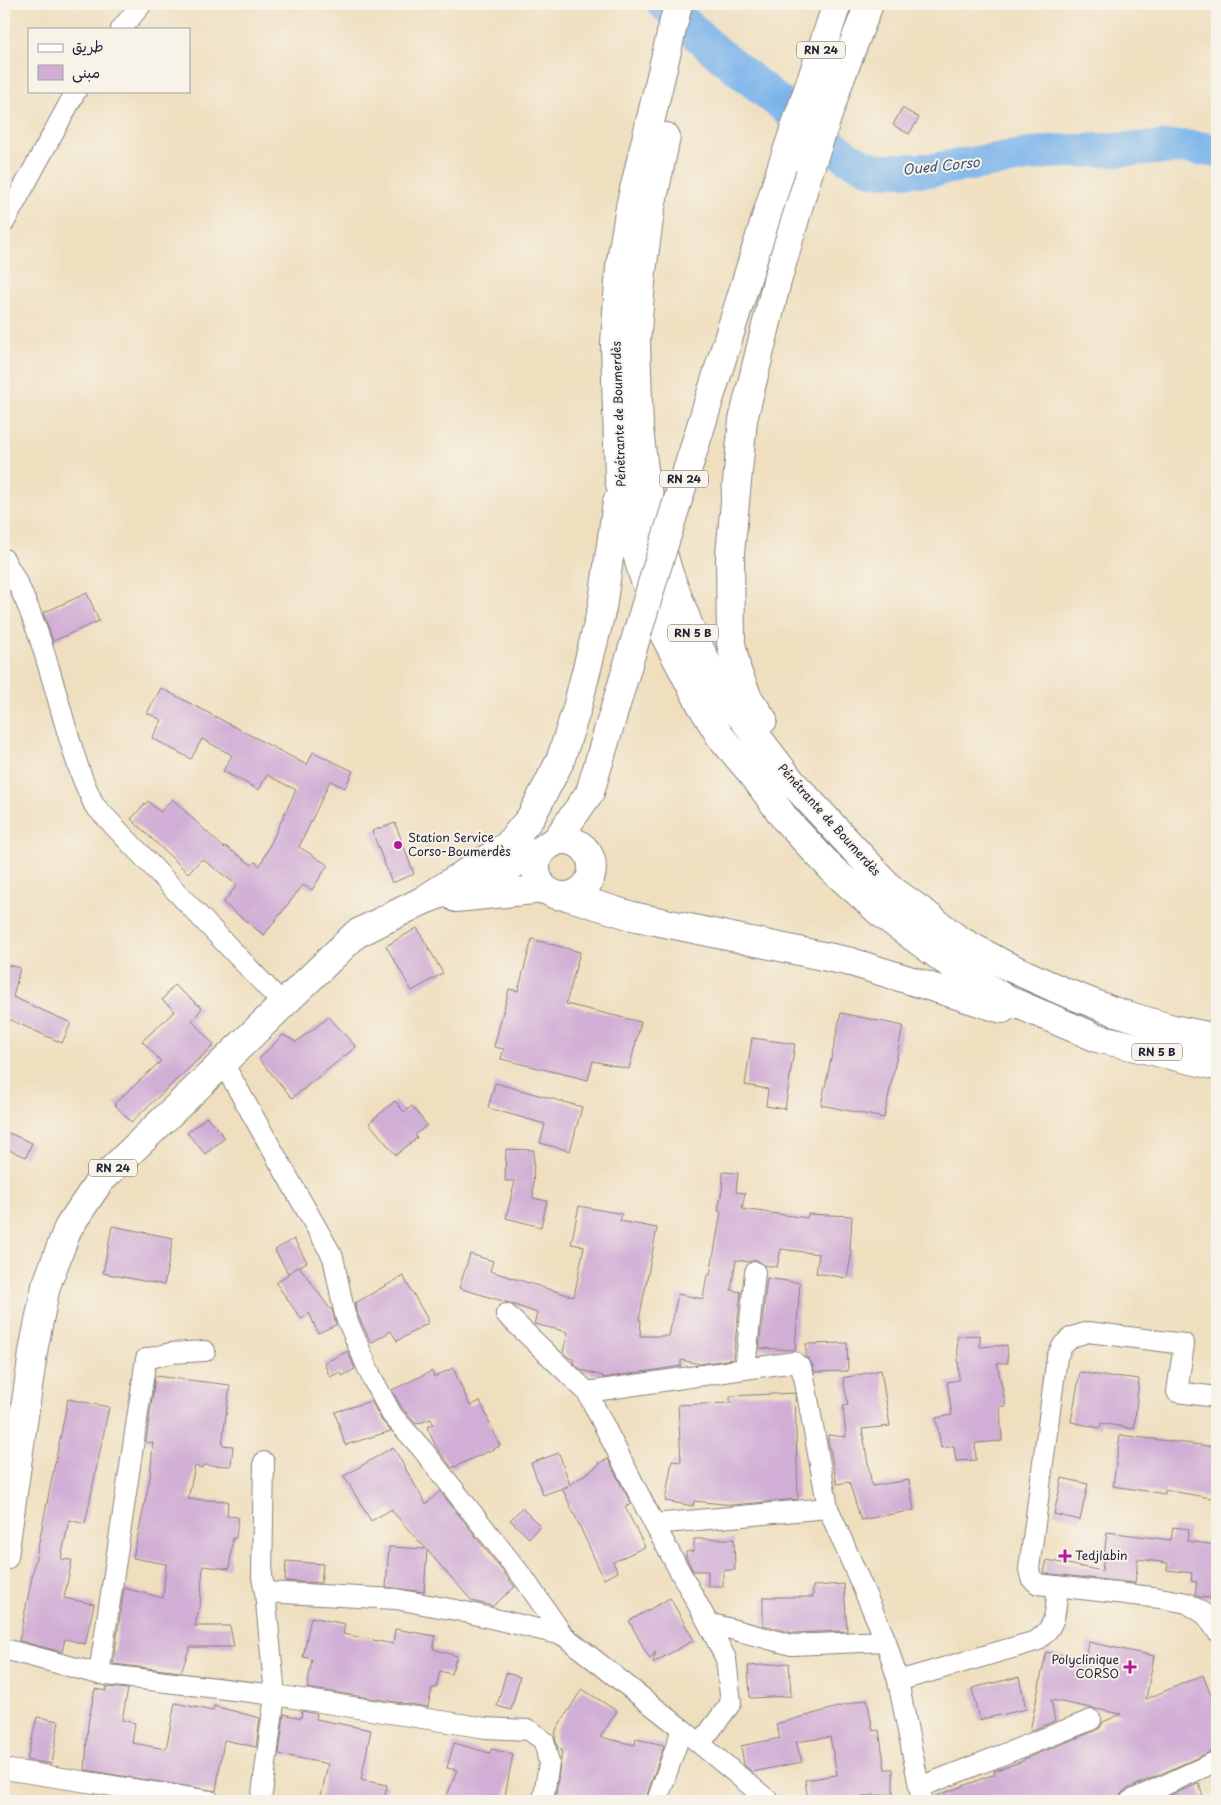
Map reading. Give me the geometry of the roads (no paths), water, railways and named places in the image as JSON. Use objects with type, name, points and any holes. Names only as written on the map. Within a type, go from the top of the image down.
[{"type":"main road","name":"Pénétrante de Boumerdès","points":[[678,4],[630,207],[620,267],[616,343],[620,478],[630,529],[642,572],[665,636],[720,736],[754,776],[786,820],[832,869],[882,914],[946,962],[1006,999],[1097,1038],[1217,1066]]},
{"type":"main road","name":"Pénétrante de Boumerdès","points":[[698,4],[650,212],[637,334],[639,429],[644,470],[654,520],[668,571],[686,617],[718,686],[791,781],[892,890],[959,940],[1005,965],[1113,1011],[1173,1029],[1217,1038]]},
{"type":"main road","name":"RN 24","points":[[590,792],[657,567],[782,166],[837,4]]},
{"type":"main road","points":[[869,4],[839,82],[807,177],[778,282],[744,420],[730,554],[731,643],[737,671],[748,698],[769,731],[892,890]]},
{"type":"main road","points":[[422,901],[507,846],[532,818],[560,761],[577,708],[602,608],[620,478]]},
{"type":"main road","points":[[422,901],[505,869],[555,842],[590,792]]},
{"type":"main road","points":[[422,901],[556,892],[576,893],[584,888],[590,879],[592,869],[590,792]]},
{"type":"main road","points":[[592,869],[586,851],[578,844],[570,841],[555,842],[546,846],[540,854],[536,867],[537,877],[556,892],[632,916],[851,962],[1097,1038]]},
{"type":"main road","name":"RN 24","points":[[4,1556],[36,1338],[46,1286],[68,1228],[99,1182],[356,934],[422,901]]},
{"type":"street","points":[[122,28],[142,4]]},
{"type":"street","points":[[4,223],[75,92]]},
{"type":"street","points":[[4,559],[17,580],[40,641],[79,771],[94,805],[284,1004]]},
{"type":"street","points":[[223,1062],[333,1257],[345,1315],[372,1378],[392,1415],[422,1449],[525,1580],[562,1635],[682,1729],[769,1801]]},
{"type":"street","points":[[745,1369],[756,1272]]},
{"type":"street","points":[[506,1314],[587,1392],[654,1524],[726,1659],[731,1703],[700,1744]]},
{"type":"street","points":[[1216,1626],[1206,1615],[1187,1603],[1160,1598],[1038,1584],[1031,1578],[1029,1569],[1058,1357],[1063,1345],[1072,1337],[1088,1332],[1184,1344],[1177,1392],[1217,1398]]},
{"type":"street","points":[[99,1674],[146,1359],[171,1354],[205,1351]]},
{"type":"street","points":[[587,1392],[794,1362],[801,1368],[828,1508],[886,1641],[898,1681],[921,1794],[1091,1720]]},
{"type":"street","points":[[261,1801],[275,1695],[262,1577],[264,1462]]},
{"type":"street","points":[[654,1524],[828,1508]]},
{"type":"street","points":[[898,1681],[1036,1641],[1048,1633],[1054,1620],[1058,1586]]},
{"type":"street","points":[[265,1592],[396,1599],[461,1611],[562,1635]]},
{"type":"street","points":[[708,1623],[792,1645],[886,1641]]},
{"type":"street","points":[[4,1649],[99,1674],[275,1695],[486,1728],[529,1730],[544,1741],[549,1763],[543,1801]]},
{"type":"street","points":[[657,1801],[682,1729]]},
{"type":"street","points":[[1130,1801],[1217,1761]]},
{"type":"street","points":[[4,1769],[210,1801]]},
{"type":"waterway","name":"Oued Corso","points":[[664,4],[713,49],[848,158],[875,170],[931,170],[1048,152],[1183,147],[1217,150]]},
{"type":"place","name":"Station Service Corso-Boumerdès","points":[[398,845]]},
{"type":"place","name":"Tedjlabin","points":[[1065,1556]]},
{"type":"place","name":"Polyclinique CORSO","points":[[1130,1667]]}]
